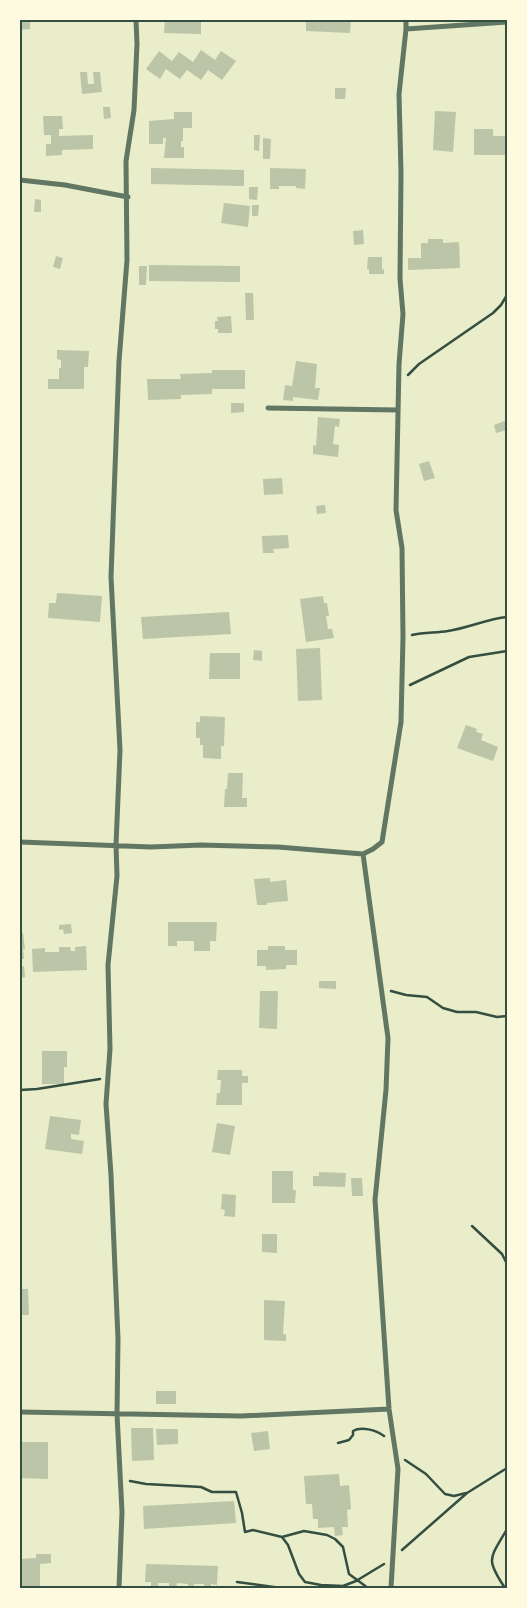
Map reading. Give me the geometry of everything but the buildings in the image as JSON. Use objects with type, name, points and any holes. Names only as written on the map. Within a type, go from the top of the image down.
[{"type":"street","points":[[120,1588],[122,1512],[117,1414],[118,1329],[106,1104],[110,1049],[108,965],[117,876],[116,845],[120,750],[111,577],[119,361],[127,260],[128,197],[126,160],[134,110],[137,44],[136,20]]},
{"type":"street","points":[[20,842],[278,847],[363,854],[374,849],[382,842],[401,722],[402,690],[402,548],[396,510],[398,384],[403,314],[400,279],[401,173],[399,94],[406,20]]},
{"type":"street","points":[[406,29],[507,22]]},
{"type":"street","points":[[20,180],[65,185],[128,197]]},
{"type":"street","points":[[268,408],[398,410]]},
{"type":"street","points":[[363,854],[388,1038],[386,1090],[375,1200],[389,1409],[398,1469],[391,1588]]},
{"type":"street","points":[[20,1412],[241,1416],[389,1409]]},
{"type":"path","points":[[398,384],[419,364],[493,313],[507,295]]},
{"type":"path","points":[[403,637],[424,632],[448,631],[494,618],[507,617]]},
{"type":"path","points":[[402,690],[469,657],[507,651]]},
{"type":"path","points":[[382,989],[406,995],[427,997],[444,1008],[457,1012],[476,1012],[497,1017],[507,1016]]},
{"type":"path","points":[[20,1090],[107,1078]]},
{"type":"path","points":[[472,1226],[502,1254],[507,1264]]},
{"type":"path","points":[[333,1588],[356,1581],[392,1559],[467,1493],[507,1468]]},
{"type":"path","points":[[121,1479],[146,1484],[201,1487],[212,1492],[236,1492],[245,1532],[253,1530],[282,1537],[304,1531],[327,1535],[336,1539],[343,1548],[349,1574],[368,1588]]},
{"type":"path","points":[[505,1588],[491,1564],[492,1554],[507,1529]]},
{"type":"path","points":[[282,1537],[288,1545],[299,1574],[305,1582],[343,1586]]},
{"type":"path","points":[[237,1582],[281,1588]]}]
